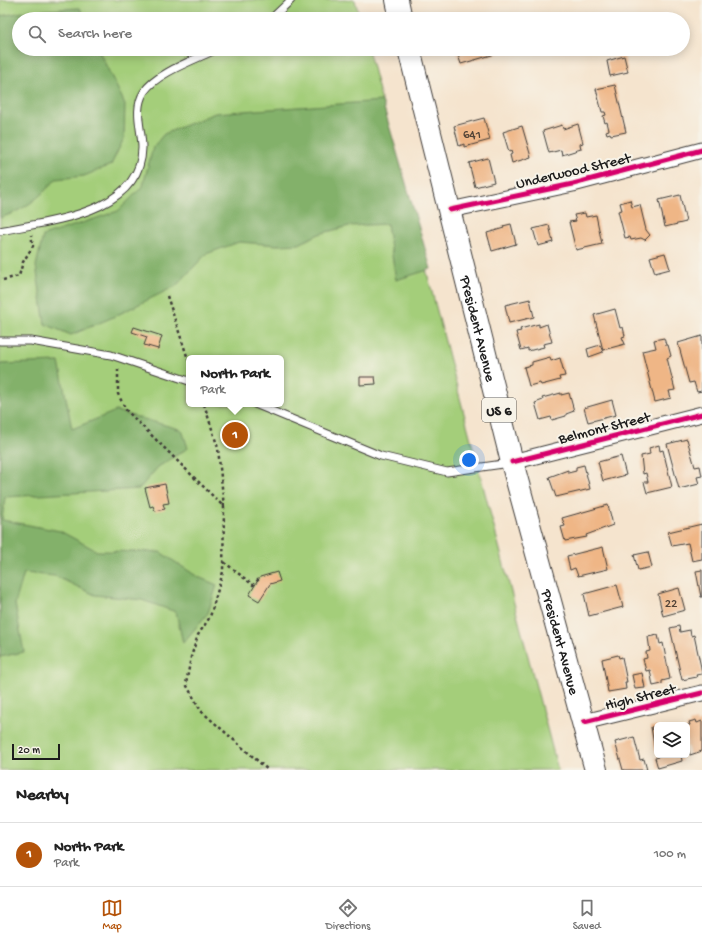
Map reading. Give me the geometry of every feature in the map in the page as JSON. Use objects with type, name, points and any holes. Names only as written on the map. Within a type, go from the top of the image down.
[{"type":"main road","points":[[397,0],[400,12]]},
{"type":"main road","name":"President Avenue","points":[[411,56],[512,462],[596,770]]},
{"type":"street","name":"Underwood Street","points":[[450,210],[573,184],[702,150]]},
{"type":"street","name":"Belmont Street","points":[[512,462],[702,414]]},
{"type":"street","name":"High Street","points":[[584,722],[702,693]]},
{"type":"lane","points":[[278,12],[291,0]]},
{"type":"lane","points":[[0,231],[89,210],[106,204],[122,193],[132,181],[140,165],[142,148],[138,117],[144,92],[155,82],[170,72],[203,56]]},
{"type":"lane","points":[[0,341],[31,341],[119,358],[186,380]]},
{"type":"lane","points":[[262,407],[382,456],[447,472],[512,462]]},
{"type":"path","points":[[2,280],[19,276],[23,262],[33,246],[28,225]]},
{"type":"path","points":[[167,296],[187,355]]},
{"type":"path","points":[[119,358],[117,379],[118,394],[126,410],[224,507]]},
{"type":"path","points":[[205,407],[218,448],[224,507],[223,572],[210,617],[198,635],[191,657],[186,684],[201,710],[268,770]]},
{"type":"path","points":[[223,561],[253,585],[259,579]]},
{"type":"green space","points":[[0,0],[355,0],[358,12],[12,12],[12,56],[370,56],[558,770],[0,770]]},
{"type":"green space","points":[[80,8],[82,12],[24,12]]},
{"type":"green space","points":[[12,14],[12,56],[101,56],[125,104],[124,138],[111,165],[84,176],[56,179],[31,203],[0,218],[0,16]]},
{"type":"green space","points":[[382,101],[431,269],[396,280],[387,224],[349,226],[319,234],[299,244],[278,245],[239,242],[206,254],[176,286],[111,318],[71,335],[45,324],[36,266],[43,236],[118,211],[143,186],[153,147],[164,134],[215,113]]},
{"type":"green space","points":[[59,362],[72,429],[116,411],[182,430],[188,448],[158,467],[139,489],[5,497],[2,520],[60,531],[97,551],[160,552],[198,577],[217,585],[208,613],[183,643],[176,612],[142,600],[95,595],[55,576],[24,573],[15,604],[24,652],[0,657],[0,364]]},
{"type":"building","points":[[458,56],[488,56],[461,64]]},
{"type":"building","points":[[624,56],[628,72],[610,76],[607,61]]},
{"type":"building","points":[[615,85],[626,132],[611,135],[610,133],[607,134],[606,131],[609,130],[607,122],[605,123],[603,116],[606,115],[605,112],[602,112],[596,89]]},
{"type":"building","points":[[484,118],[490,140],[464,147],[464,144],[459,146],[454,126]]},
{"type":"building","points":[[578,124],[583,143],[580,144],[581,149],[562,155],[561,150],[549,153],[543,131],[562,125],[563,129]]},
{"type":"building","points":[[522,126],[531,157],[512,163],[510,155],[512,154],[511,151],[509,152],[503,132]]},
{"type":"building","points":[[488,158],[494,182],[475,187],[469,163]]},
{"type":"building","points":[[680,195],[686,222],[665,227],[659,200]]},
{"type":"building","points":[[630,200],[632,207],[640,205],[646,230],[650,235],[645,240],[641,238],[631,240],[630,237],[625,238],[618,211],[622,210],[620,203]]},
{"type":"building","points":[[585,213],[586,217],[596,215],[602,244],[576,250],[569,222],[576,221],[574,215]]},
{"type":"building","points":[[511,224],[516,244],[492,251],[487,233],[504,228],[503,226]]},
{"type":"building","points":[[549,225],[553,242],[538,246],[533,229]]},
{"type":"building","points":[[665,253],[670,269],[655,273],[650,257]]},
{"type":"building","points":[[530,299],[534,317],[509,323],[505,305]]},
{"type":"building","points":[[615,309],[620,328],[623,327],[625,336],[622,337],[625,344],[603,350],[594,315]]},
{"type":"building","points":[[539,324],[539,327],[547,324],[552,342],[543,344],[544,347],[528,351],[528,348],[521,350],[516,332],[521,331],[520,329]]},
{"type":"building","points":[[134,327],[162,336],[158,349],[144,345],[147,337],[132,332]]},
{"type":"building","points":[[702,336],[702,391],[697,392],[694,382],[689,383],[678,343]]},
{"type":"building","points":[[664,338],[671,356],[667,358],[675,390],[669,391],[671,398],[655,402],[642,351],[656,348],[654,340]]},
{"type":"building","points":[[600,345],[603,352],[589,357],[587,349]]},
{"type":"building","points":[[550,357],[551,361],[560,358],[565,376],[559,377],[560,380],[541,385],[540,383],[529,386],[524,367],[532,365],[532,362]]},
{"type":"building","points":[[360,377],[375,377],[376,384],[360,385]]},
{"type":"building","points":[[561,393],[561,395],[569,393],[574,411],[566,414],[566,416],[552,420],[551,417],[540,420],[535,403],[543,400],[542,398]]},
{"type":"building","points":[[612,400],[616,415],[588,422],[584,408]]},
{"type":"building","points":[[687,439],[695,467],[700,466],[702,476],[697,477],[699,484],[679,489],[667,444]]},
{"type":"building","points":[[659,445],[660,451],[663,450],[672,487],[647,493],[644,482],[648,482],[646,473],[643,474],[641,456],[650,454],[649,448]]},
{"type":"building","points":[[621,456],[626,475],[603,481],[598,462]]},
{"type":"building","points":[[584,465],[590,489],[556,497],[549,477],[568,470],[568,473],[576,471],[576,467]]},
{"type":"building","points":[[165,484],[169,503],[163,504],[165,509],[155,511],[153,506],[150,507],[145,488]]},
{"type":"building","points":[[608,505],[613,525],[586,535],[587,537],[565,541],[561,527],[565,526],[562,518]]},
{"type":"building","points":[[702,524],[702,559],[692,561],[688,543],[672,546],[668,532]]},
{"type":"building","points":[[603,547],[608,569],[578,576],[575,568],[570,570],[567,556]]},
{"type":"building","points":[[648,552],[652,567],[638,570],[634,555]]},
{"type":"building","points":[[702,570],[702,597],[701,597],[696,571]]},
{"type":"building","points":[[277,572],[280,581],[270,584],[259,601],[249,595],[260,577]]},
{"type":"building","points":[[617,585],[623,607],[589,616],[584,594]]},
{"type":"building","points":[[679,588],[685,610],[663,616],[658,594]]},
{"type":"building","points":[[679,626],[680,632],[690,630],[691,636],[694,635],[702,672],[702,674],[696,675],[697,677],[682,680],[670,628]]},
{"type":"building","points":[[658,635],[660,644],[663,643],[670,679],[662,681],[662,684],[653,686],[650,670],[646,671],[643,659],[647,658],[646,652],[650,651],[648,637]]},
{"type":"building","points":[[618,655],[619,658],[622,657],[627,682],[625,682],[626,689],[608,692],[602,659]]},
{"type":"building","points":[[642,673],[645,688],[635,689],[632,675]]},
{"type":"building","points":[[696,720],[697,723],[702,721],[702,751],[690,755],[690,722]]},
{"type":"building","points":[[654,726],[654,745],[651,727]]},
{"type":"building","points":[[634,737],[640,760],[644,759],[647,770],[623,770],[615,742]]},
{"type":"building","points":[[655,758],[682,758],[682,761],[658,768]]},
{"type":"cycle path","points":[[450,210],[573,184],[702,150]]},
{"type":"cycle path","points":[[512,462],[702,414]]},
{"type":"cycle path","points":[[584,722],[702,693]]},
{"type":"place","name":"North Park","points":[[235,435]]}]
